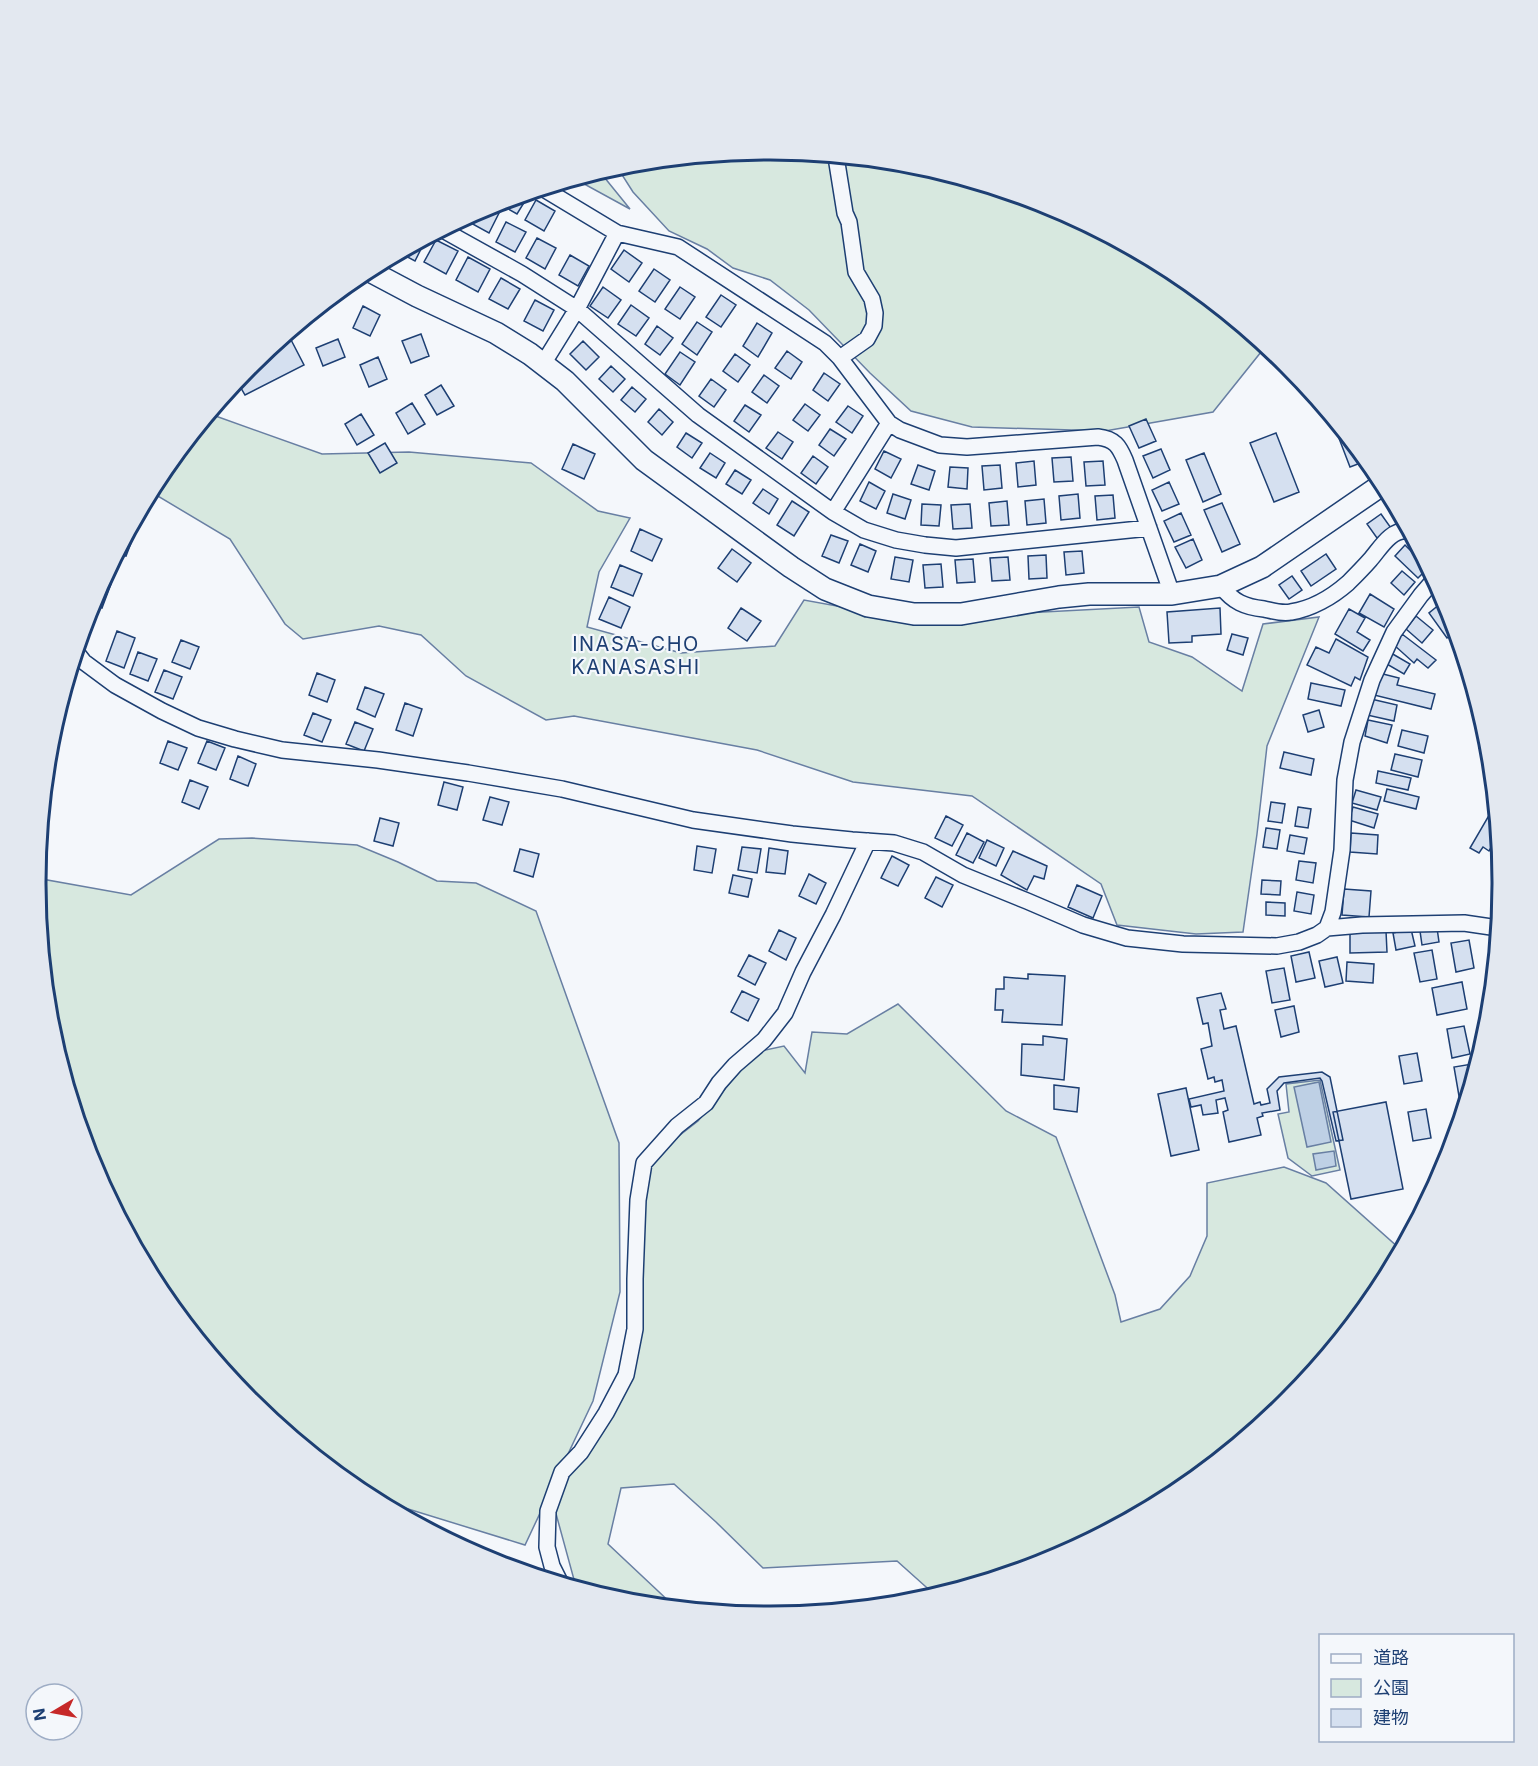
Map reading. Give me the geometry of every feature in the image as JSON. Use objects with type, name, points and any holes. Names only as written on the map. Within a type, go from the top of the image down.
[{"type":"street","points":[[837,164],[856,272],[872,299],[875,313],[874,326],[867,339],[840,358]]},
{"type":"street","points":[[553,194],[617,233],[678,247],[825,343],[840,358],[889,423],[900,430],[940,445],[967,447],[1098,437],[1113,440],[1119,446],[1125,460],[1172,594]]},
{"type":"street","points":[[543,364],[577,309],[617,233]]},
{"type":"street","points":[[451,234],[522,273],[577,309],[698,415],[833,512],[864,530],[896,540],[956,548],[1149,528]]},
{"type":"street","points":[[378,276],[496,333],[530,354],[565,381],[644,460],[791,567],[825,589],[868,606],[914,614],[961,614],[1059,597],[1089,594],[1172,594],[1221,586],[1262,567],[1375,490]]},
{"type":"street","points":[[833,512],[889,423]]},
{"type":"street","points":[[1221,586],[1229,597],[1252,608],[1289,613],[1307,608],[1347,584],[1371,560],[1380,546],[1400,532]]},
{"type":"street","points":[[1327,928],[1333,912],[1341,850],[1345,780],[1352,742],[1372,680],[1394,632],[1428,587]]},
{"type":"street","points":[[82,660],[115,685],[198,728],[282,750],[378,760],[562,789],[693,820],[792,834],[894,843],[923,852],[963,874],[1083,925],[1127,938],[1184,944],[1276,946],[1299,942],[1327,928],[1464,923],[1490,927]]},
{"type":"street","points":[[555,1573],[547,1547],[548,1511],[561,1472],[581,1452],[606,1413],[626,1375],[635,1329],[638,1200],[644,1163],[677,1126],[706,1103],[719,1083],[735,1065],[764,1040],[785,1013],[868,841]]},
{"type":"green space","points":[[769,160],[863,167],[910,174],[956,185],[1045,215],[1130,257],[1209,310],[1260,354],[1213,412],[1105,431],[972,427],[911,411],[870,373],[809,310],[770,280],[733,268],[707,249],[669,231],[633,192],[622,175],[722,162]]},
{"type":"green space","points":[[606,179],[630,209],[585,184]]},
{"type":"green space","points":[[218,417],[322,454],[409,452],[531,463],[598,511],[630,518],[599,572],[587,627],[681,653],[775,646],[804,600],[925,622],[1024,613],[1139,607],[1149,642],[1192,657],[1242,691],[1263,624],[1319,617],[1267,746],[1243,932],[1196,934],[1117,925],[1101,884],[972,796],[853,782],[757,750],[574,716],[546,720],[466,676],[421,635],[379,626],[303,639],[285,624],[230,539],[159,497],[196,443]]},
{"type":"green space","points":[[252,838],[357,845],[437,881],[476,883],[536,911],[619,1143],[620,1292],[593,1401],[525,1545],[408,1509],[329,1456],[293,1426],[258,1394],[196,1323],[143,1244],[101,1159],[71,1070],[60,1024],[48,930],[46,880],[131,895],[219,839]]},
{"type":"green space","points":[[898,1004],[1006,1111],[1056,1137],[1115,1295],[1121,1322],[1160,1309],[1190,1276],[1207,1236],[1207,1183],[1284,1167],[1326,1183],[1395,1244],[1342,1323],[1280,1394],[1245,1426],[1209,1456],[1130,1509],[1045,1551],[1001,1567],[927,1588],[897,1561],[763,1568],[674,1484],[621,1488],[608,1544],[665,1597],[628,1592],[574,1578],[552,1499],[629,1358],[644,1163],[698,1121],[756,1052],[784,1046],[805,1073],[812,1032],[847,1034]]},
{"type":"green space","points":[[1320,1080],[1340,1170],[1312,1176],[1288,1158],[1278,1114],[1289,1112],[1286,1084]]},
{"type":"water","points":[[1319,1082],[1331,1142],[1307,1147],[1294,1087]]},
{"type":"water","points":[[1334,1151],[1336,1166],[1316,1170],[1313,1154]]},
{"type":"building","points":[[536,200],[555,211],[544,231],[525,220]]},
{"type":"building","points":[[523,204],[517,214],[509,209]]},
{"type":"building","points":[[499,213],[499,213],[489,233],[473,224]]},
{"type":"building","points":[[506,222],[526,232],[515,252],[496,242]]},
{"type":"building","points":[[537,238],[556,248],[545,269],[526,258]]},
{"type":"building","points":[[438,241],[458,251],[446,274],[424,262],[434,243]]},
{"type":"building","points":[[420,250],[415,261],[408,257]]},
{"type":"building","points":[[624,250],[642,263],[629,282],[611,269]]},
{"type":"building","points":[[570,255],[589,266],[578,286],[559,275]]},
{"type":"building","points":[[468,257],[490,269],[478,292],[456,280]]},
{"type":"building","points":[[654,269],[670,280],[655,302],[639,291]]},
{"type":"building","points":[[501,278],[520,289],[508,309],[489,299]]},
{"type":"building","points":[[603,287],[621,300],[608,318],[590,306]]},
{"type":"building","points":[[680,287],[695,297],[680,319],[665,309]]},
{"type":"building","points":[[721,295],[736,305],[721,327],[706,317]]},
{"type":"building","points":[[535,300],[554,310],[543,331],[524,321]]},
{"type":"building","points":[[631,305],[649,318],[636,336],[618,324]]},
{"type":"building","points":[[363,306],[380,315],[370,336],[353,328]]},
{"type":"building","points":[[697,322],[712,332],[697,355],[682,344]]},
{"type":"building","points":[[757,323],[772,333],[758,357],[743,346]]},
{"type":"building","points":[[657,326],[673,338],[660,355],[645,344]]},
{"type":"building","points":[[421,334],[429,356],[411,363],[402,341]]},
{"type":"building","points":[[338,339],[345,357],[323,366],[316,348]]},
{"type":"building","points":[[292,341],[304,365],[245,395],[242,390]]},
{"type":"building","points":[[583,341],[599,357],[586,370],[570,354]]},
{"type":"building","points":[[787,351],[802,362],[791,379],[775,368]]},
{"type":"building","points":[[680,352],[695,362],[680,385],[665,374]]},
{"type":"building","points":[[735,354],[750,365],[738,382],[723,371]]},
{"type":"building","points":[[378,357],[387,379],[369,387],[360,365]]},
{"type":"building","points":[[611,366],[625,379],[613,392],[599,379]]},
{"type":"building","points":[[824,373],[840,384],[828,401],[813,390]]},
{"type":"building","points":[[764,375],[779,386],[767,403],[752,392]]},
{"type":"building","points":[[711,379],[726,390],[714,407],[699,396]]},
{"type":"building","points":[[441,385],[454,406],[437,415],[425,395]]},
{"type":"building","points":[[632,387],[646,399],[635,412],[621,400]]},
{"type":"building","points":[[412,403],[425,424],[408,434],[396,413]]},
{"type":"building","points":[[805,404],[820,415],[808,431],[793,420]]},
{"type":"building","points":[[745,405],[761,415],[749,432],[734,421]]},
{"type":"building","points":[[848,406],[863,416],[852,433],[836,422]]},
{"type":"building","points":[[659,409],[673,422],[662,435],[648,422]]},
{"type":"building","points":[[361,414],[374,435],[357,445],[345,424]]},
{"type":"building","points":[[1146,419],[1156,441],[1139,448],[1129,426]]},
{"type":"building","points":[[830,429],[846,439],[834,456],[819,445]]},
{"type":"building","points":[[778,432],[793,442],[782,459],[766,448]]},
{"type":"building","points":[[686,433],[702,443],[692,458],[677,447]]},
{"type":"building","points":[[1276,433],[1299,492],[1274,502],[1250,443]]},
{"type":"building","points":[[1340,440],[1357,464],[1350,467]]},
{"type":"building","points":[[385,443],[397,463],[380,473],[368,453]]},
{"type":"building","points":[[573,444],[595,454],[584,479],[562,469]]},
{"type":"building","points":[[1161,449],[1170,470],[1153,478],[1143,456]]},
{"type":"building","points":[[884,451],[901,459],[891,478],[875,469]]},
{"type":"building","points":[[710,453],[725,463],[716,478],[700,468]]},
{"type":"building","points":[[1204,453],[1221,494],[1203,502],[1186,460]]},
{"type":"building","points":[[813,456],[828,467],[816,484],[801,473]]},
{"type":"building","points":[[1071,457],[1073,481],[1054,482],[1052,458]]},
{"type":"building","points":[[1034,461],[1036,485],[1018,487],[1016,463]]},
{"type":"building","points":[[1103,461],[1105,485],[1086,486],[1084,462]]},
{"type":"building","points":[[918,465],[935,471],[929,490],[911,484]]},
{"type":"building","points":[[1000,465],[1002,488],[984,490],[982,466]]},
{"type":"building","points":[[950,467],[968,468],[967,489],[948,487]]},
{"type":"building","points":[[735,470],[751,480],[742,494],[726,484]]},
{"type":"building","points":[[869,482],[885,491],[876,509],[860,501]]},
{"type":"building","points":[[1169,482],[1179,504],[1162,511],[1152,490]]},
{"type":"building","points":[[763,489],[778,499],[769,514],[753,503]]},
{"type":"building","points":[[893,494],[911,500],[905,519],[887,513]]},
{"type":"building","points":[[1078,494],[1080,518],[1061,520],[1059,496]]},
{"type":"building","points":[[1113,495],[1115,518],[1097,520],[1095,496]]},
{"type":"building","points":[[1044,499],[1046,523],[1027,525],[1025,501]]},
{"type":"building","points":[[792,501],[809,512],[794,536],[777,525]]},
{"type":"building","points":[[1007,501],[1009,525],[991,526],[989,503]]},
{"type":"building","points":[[1222,503],[1240,544],[1222,552],[1204,510]]},
{"type":"building","points":[[922,504],[941,505],[939,526],[921,525]]},
{"type":"building","points":[[970,504],[972,528],[953,529],[951,505]]},
{"type":"building","points":[[1181,513],[1191,535],[1174,542],[1164,521]]},
{"type":"building","points":[[1381,514],[1391,528],[1377,538],[1367,524]]},
{"type":"building","points":[[640,529],[662,539],[652,561],[631,551]]},
{"type":"building","points":[[831,535],[848,541],[839,563],[822,556]]},
{"type":"building","points":[[1193,539],[1202,560],[1186,568],[1175,547]]},
{"type":"building","points":[[860,544],[876,551],[868,572],[851,565]]},
{"type":"building","points":[[1405,545],[1410,550],[1422,574],[1418,578],[1395,556]]},
{"type":"building","points":[[732,549],[751,563],[737,582],[718,568]]},
{"type":"building","points":[[1082,551],[1084,573],[1066,575],[1064,552]]},
{"type":"building","points":[[1326,554],[1336,569],[1311,586],[1301,571]]},
{"type":"building","points":[[1046,555],[1047,578],[1029,579],[1028,556]]},
{"type":"building","points":[[895,557],[913,560],[909,582],[891,579]]},
{"type":"building","points":[[1008,557],[1010,580],[992,581],[990,558]]},
{"type":"building","points":[[973,559],[975,582],[957,583],[955,560]]},
{"type":"building","points":[[941,564],[943,587],[925,588],[923,565]]},
{"type":"building","points":[[620,565],[642,574],[633,596],[611,587]]},
{"type":"building","points":[[1402,571],[1415,582],[1404,595],[1391,583]]},
{"type":"building","points":[[1292,576],[1302,590],[1289,599],[1279,585]]},
{"type":"building","points":[[1370,594],[1394,609],[1384,627],[1359,613]]},
{"type":"building","points":[[609,597],[630,607],[621,628],[599,619]]},
{"type":"building","points":[[1437,607],[1448,637],[1447,638],[1429,613]]},
{"type":"building","points":[[741,608],[761,621],[747,641],[728,628]]},
{"type":"building","points":[[1220,608],[1221,634],[1192,636],[1192,642],[1169,643],[1167,612]]},
{"type":"building","points":[[1349,609],[1365,618],[1357,632],[1370,640],[1363,651],[1335,634]]},
{"type":"building","points":[[1416,616],[1433,630],[1422,643],[1406,629]]},
{"type":"building","points":[[117,631],[135,638],[124,668],[106,661]]},
{"type":"building","points":[[1232,634],[1248,638],[1243,655],[1227,650]]},
{"type":"building","points":[[1402,634],[1436,660],[1428,668],[1417,659],[1414,663],[1394,645]]},
{"type":"building","points":[[1336,639],[1368,657],[1360,680],[1355,677],[1351,686],[1307,665],[1316,647],[1329,653]]},
{"type":"building","points":[[181,640],[199,647],[190,669],[172,662]]},
{"type":"building","points":[[138,652],[157,659],[148,681],[130,674]]},
{"type":"building","points":[[1391,653],[1410,664],[1404,674],[1385,663]]},
{"type":"building","points":[[164,670],[182,677],[173,699],[155,692]]},
{"type":"building","points":[[317,673],[335,680],[327,702],[309,695]]},
{"type":"building","points":[[1379,673],[1399,678],[1397,685],[1435,694],[1431,709],[1374,695]]},
{"type":"building","points":[[1311,683],[1345,690],[1341,706],[1308,699]]},
{"type":"building","points":[[365,687],[384,694],[375,717],[357,709]]},
{"type":"building","points":[[1371,699],[1397,705],[1394,721],[1367,715]]},
{"type":"building","points":[[405,703],[422,709],[413,736],[396,730]]},
{"type":"building","points":[[1319,710],[1324,727],[1308,732],[1303,715]]},
{"type":"building","points":[[313,713],[331,720],[322,742],[304,735]]},
{"type":"building","points":[[1368,720],[1392,725],[1387,743],[1365,736]]},
{"type":"building","points":[[355,722],[373,729],[364,751],[346,744]]},
{"type":"building","points":[[1402,730],[1428,736],[1424,753],[1398,746]]},
{"type":"building","points":[[168,741],[187,748],[178,770],[160,763]]},
{"type":"building","points":[[207,741],[225,748],[216,770],[198,763]]},
{"type":"building","points":[[1284,752],[1314,759],[1311,775],[1280,768]]},
{"type":"building","points":[[1395,754],[1422,760],[1418,777],[1391,770]]},
{"type":"building","points":[[238,756],[256,764],[248,786],[230,779]]},
{"type":"building","points":[[1378,771],[1411,778],[1408,790],[1376,783]]},
{"type":"building","points":[[190,780],[208,787],[199,809],[182,802]]},
{"type":"building","points":[[444,782],[463,787],[457,810],[438,805]]},
{"type":"building","points":[[1387,789],[1419,797],[1416,809],[1384,801]]},
{"type":"building","points":[[1356,790],[1381,797],[1377,810],[1352,803]]},
{"type":"building","points":[[490,797],[509,802],[502,825],[483,820]]},
{"type":"building","points":[[1271,802],[1285,804],[1282,823],[1268,821]]},
{"type":"building","points":[[1298,807],[1311,809],[1308,828],[1295,826]]},
{"type":"building","points":[[1353,807],[1378,814],[1374,828],[1349,820]]},
{"type":"building","points":[[946,816],[963,825],[952,846],[935,838]]},
{"type":"building","points":[[1488,817],[1489,851],[1483,847],[1479,853],[1470,848]]},
{"type":"building","points":[[380,818],[399,823],[393,846],[374,841]]},
{"type":"building","points":[[1266,828],[1280,830],[1277,849],[1263,847]]},
{"type":"building","points":[[967,833],[984,842],[973,863],[956,855]]},
{"type":"building","points":[[1351,833],[1378,835],[1377,854],[1350,852]]},
{"type":"building","points":[[1290,835],[1307,838],[1304,854],[1287,851]]},
{"type":"building","points":[[987,840],[1004,848],[996,866],[979,858]]},
{"type":"building","points":[[697,846],[716,849],[712,873],[694,870]]},
{"type":"building","points":[[742,847],[761,849],[757,873],[738,870]]},
{"type":"building","points":[[769,848],[788,851],[785,874],[766,872]]},
{"type":"building","points":[[520,849],[539,854],[533,877],[514,871]]},
{"type":"building","points":[[1013,851],[1047,866],[1044,879],[1034,876],[1027,890],[1001,875]]},
{"type":"building","points":[[892,856],[909,865],[898,886],[881,878]]},
{"type":"building","points":[[1299,861],[1316,863],[1313,883],[1296,880]]},
{"type":"building","points":[[809,874],[826,883],[816,904],[799,896]]},
{"type":"building","points":[[733,875],[752,879],[748,897],[729,893]]},
{"type":"building","points":[[936,877],[953,885],[942,907],[925,898]]},
{"type":"building","points":[[1262,880],[1281,881],[1280,895],[1261,894]]},
{"type":"building","points":[[1077,885],[1102,896],[1093,918],[1068,907]]},
{"type":"building","points":[[1344,889],[1371,891],[1369,917],[1342,915]]},
{"type":"building","points":[[1297,892],[1314,895],[1311,914],[1294,911]]},
{"type":"building","points":[[1266,902],[1285,903],[1285,916],[1266,915]]},
{"type":"building","points":[[1437,928],[1439,942],[1422,945],[1420,931]]},
{"type":"building","points":[[1411,929],[1415,946],[1396,950],[1393,933]]},
{"type":"building","points":[[779,930],[796,938],[786,960],[769,951]]},
{"type":"building","points":[[1386,931],[1387,952],[1350,953],[1350,932]]},
{"type":"building","points":[[1469,940],[1474,968],[1456,972],[1451,943]]},
{"type":"building","points":[[1432,950],[1437,979],[1420,982],[1414,953]]},
{"type":"building","points":[[1309,952],[1315,978],[1296,982],[1291,956]]},
{"type":"building","points":[[749,955],[766,963],[755,985],[738,976]]},
{"type":"building","points":[[1337,957],[1343,983],[1325,987],[1319,961]]},
{"type":"building","points":[[1347,962],[1374,964],[1373,983],[1346,981]]},
{"type":"building","points":[[1284,968],[1290,1000],[1272,1003],[1266,971]]},
{"type":"building","points":[[1028,974],[1065,976],[1062,1025],[1002,1022],[1003,1010],[995,1010],[996,989],[1004,989],[1004,977],[1028,979]]},
{"type":"building","points":[[1462,982],[1467,1009],[1437,1015],[1432,988]]},
{"type":"building","points":[[742,991],[759,999],[748,1021],[731,1012]]},
{"type":"building","points":[[1221,993],[1226,1009],[1220,1010],[1224,1029],[1236,1026],[1254,1104],[1270,1103],[1267,1089],[1279,1077],[1322,1072],[1330,1077],[1343,1140],[1336,1141],[1320,1078],[1284,1083],[1277,1091],[1280,1110],[1262,1113],[1263,1116],[1257,1118],[1261,1135],[1229,1142],[1223,1112],[1228,1110],[1225,1098],[1216,1100],[1218,1113],[1203,1115],[1201,1105],[1191,1107],[1189,1099],[1224,1091],[1222,1080],[1215,1082],[1214,1077],[1208,1079],[1201,1049],[1212,1046],[1208,1023],[1203,1024],[1197,998]]},
{"type":"building","points":[[1294,1006],[1299,1032],[1281,1037],[1275,1010]]},
{"type":"building","points":[[1464,1026],[1470,1054],[1452,1058],[1447,1029]]},
{"type":"building","points":[[1043,1036],[1067,1039],[1064,1080],[1021,1075],[1022,1044],[1043,1045]]},
{"type":"building","points":[[1417,1053],[1422,1081],[1404,1084],[1399,1056]]},
{"type":"building","points":[[1468,1065],[1459,1096],[1454,1067]]},
{"type":"building","points":[[1054,1085],[1079,1088],[1077,1112],[1054,1109]]},
{"type":"building","points":[[1186,1088],[1199,1150],[1171,1156],[1158,1094]]},
{"type":"building","points":[[1386,1102],[1403,1189],[1351,1199],[1333,1112]]},
{"type":"building","points":[[1426,1109],[1431,1138],[1413,1141],[1408,1112]]},
{"type":"district","name":"INASA-CHO KANASASHI","points":[[636,656]]}]
